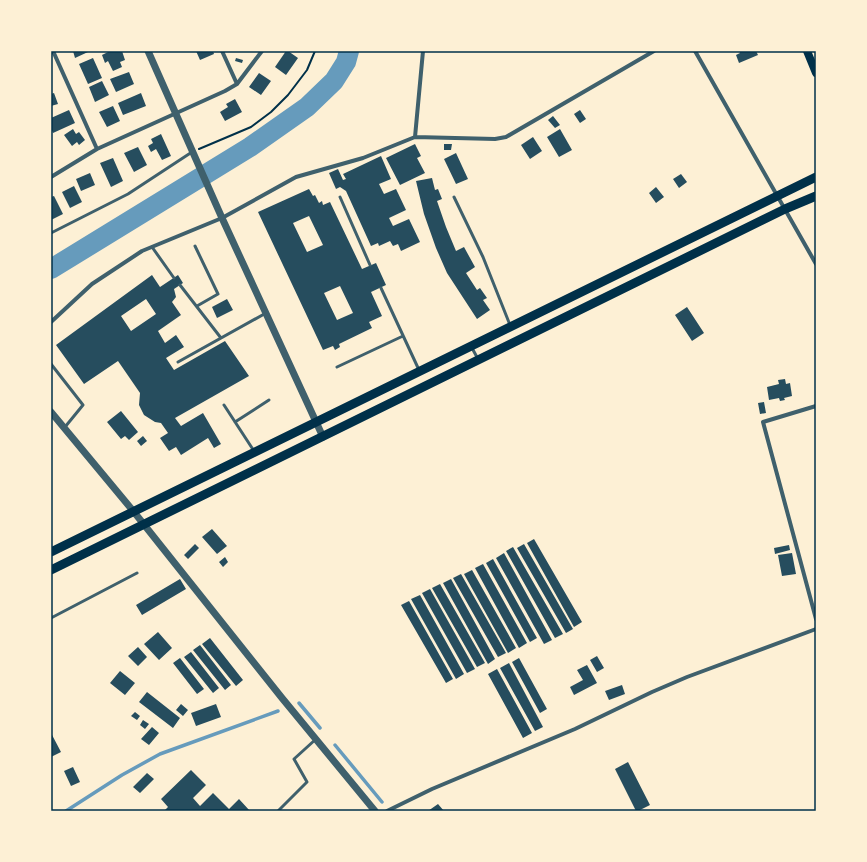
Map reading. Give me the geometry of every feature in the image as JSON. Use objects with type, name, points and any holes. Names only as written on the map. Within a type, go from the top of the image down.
[{"type":"main road","points":[[807,51],[816,72]]},
{"type":"main road","points":[[51,552],[816,177]]},
{"type":"main road","points":[[51,570],[785,209],[816,196]]},
{"type":"street","points":[[53,51],[97,149]]},
{"type":"street","points":[[148,51],[192,152],[323,436]]},
{"type":"street","points":[[222,51],[237,84]]},
{"type":"street","points":[[51,177],[97,149],[176,114],[237,84],[262,51]]},
{"type":"street","points":[[415,137],[423,51]]},
{"type":"street","points":[[51,322],[92,284],[142,251],[222,218],[296,177],[363,158],[415,137],[495,139],[506,137],[654,51]]},
{"type":"street","points":[[695,51],[816,264]]},
{"type":"street","points":[[816,406],[763,422],[816,619]]},
{"type":"street","points":[[51,412],[134,512],[375,811]]},
{"type":"street","points":[[387,811],[432,789],[575,730],[652,692],[680,680],[816,629]]},
{"type":"lane","points":[[51,233],[128,194],[192,152]]},
{"type":"lane","points":[[340,197],[370,265]]},
{"type":"lane","points":[[454,197],[483,257],[510,327]]},
{"type":"lane","points":[[195,246],[218,294],[197,306]]},
{"type":"lane","points":[[152,247],[174,278]]},
{"type":"lane","points":[[180,285],[221,338]]},
{"type":"lane","points":[[381,288],[420,371]]},
{"type":"lane","points":[[178,362],[266,313]]},
{"type":"lane","points":[[338,366],[403,336]]},
{"type":"lane","points":[[471,347],[479,360]]},
{"type":"lane","points":[[51,364],[82,406],[64,428]]},
{"type":"lane","points":[[235,422],[269,400]]},
{"type":"lane","points":[[224,405],[255,452]]},
{"type":"lane","points":[[51,618],[137,573]]},
{"type":"lane","points":[[278,811],[307,782],[294,759],[316,738]]},
{"type":"path","points":[[192,152],[251,127],[271,112],[288,95],[307,70],[315,51]]},
{"type":"building","points":[[73,51],[88,51],[88,52],[75,58]]},
{"type":"building","points":[[110,51],[122,51],[125,60],[120,62],[122,67],[113,71],[108,61],[105,63],[102,55]]},
{"type":"building","points":[[196,51],[213,51],[214,54],[200,60]]},
{"type":"building","points":[[286,51],[298,58],[286,75],[275,67]]},
{"type":"building","points":[[739,51],[756,51],[758,55],[739,63],[736,55],[740,53]]},
{"type":"building","points":[[93,58],[102,78],[88,84],[79,64]]},
{"type":"building","points":[[236,58],[243,60],[242,63],[235,61]]},
{"type":"building","points":[[129,72],[134,84],[116,92],[110,79]]},
{"type":"building","points":[[259,73],[271,81],[261,95],[249,87]]},
{"type":"building","points":[[102,81],[109,95],[95,102],[89,87]]},
{"type":"building","points":[[54,93],[58,104],[51,106],[51,94]]},
{"type":"building","points":[[141,93],[146,106],[123,115],[118,103]]},
{"type":"building","points":[[235,99],[242,112],[225,121],[220,112],[228,107],[226,104]]},
{"type":"building","points":[[113,106],[120,121],[107,127],[99,112]]},
{"type":"building","points":[[69,110],[75,123],[53,133],[51,128],[51,118]]},
{"type":"building","points":[[580,110],[586,119],[580,123],[574,114]]},
{"type":"building","points":[[553,116],[560,125],[555,128],[548,120]]},
{"type":"building","points":[[73,129],[76,134],[79,132],[85,140],[79,145],[77,142],[72,146],[64,135]]},
{"type":"building","points":[[560,129],[572,150],[559,157],[547,137]]},
{"type":"building","points":[[161,134],[171,156],[162,160],[156,149],[151,152],[148,146],[153,143],[151,139]]},
{"type":"building","points":[[533,137],[542,151],[530,159],[521,145]]},
{"type":"building","points":[[415,144],[421,156],[417,158],[425,173],[400,185],[386,158]]},
{"type":"building","points":[[444,144],[452,144],[451,150],[444,150]]},
{"type":"building","points":[[138,147],[147,165],[134,172],[124,153]]},
{"type":"building","points":[[456,153],[468,179],[456,184],[444,159]]},
{"type":"building","points":[[381,156],[391,179],[379,184],[384,194],[396,189],[406,210],[389,218],[393,226],[409,219],[420,242],[401,251],[398,244],[393,246],[390,241],[379,246],[378,243],[371,246],[346,191],[340,187],[336,189],[329,173],[338,169],[343,180],[346,179],[343,174]]},
{"type":"building","points":[[113,158],[123,181],[111,187],[100,163]]},
{"type":"building","points":[[90,173],[95,185],[81,191],[76,179]]},
{"type":"building","points":[[681,174],[687,182],[679,188],[673,179]]},
{"type":"building","points":[[432,178],[435,190],[438,189],[442,199],[437,201],[456,251],[464,247],[475,267],[466,273],[477,290],[480,288],[487,298],[483,300],[490,310],[477,319],[447,273],[424,214],[416,181]]},
{"type":"building","points":[[74,186],[82,202],[70,208],[62,192]]},
{"type":"building","points":[[656,187],[664,197],[656,203],[649,193]]},
{"type":"building","points":[[309,189],[313,196],[315,195],[319,203],[322,201],[323,205],[330,202],[362,269],[376,263],[386,285],[371,292],[382,316],[369,322],[372,328],[339,344],[340,347],[335,350],[333,346],[323,350],[258,212]],"holes":[[[309,216],[323,245],[307,252],[293,223]],[[340,286],[353,313],[337,320],[324,293]]]},
{"type":"building","points":[[54,196],[63,214],[51,220],[51,197]]},
{"type":"building","points":[[152,275],[160,287],[178,275],[183,283],[174,289],[176,297],[172,302],[181,315],[158,331],[165,343],[176,335],[184,347],[166,358],[174,370],[225,341],[249,376],[175,418],[181,426],[203,413],[221,444],[214,448],[208,438],[181,455],[176,447],[169,451],[160,438],[168,433],[161,423],[155,422],[144,415],[139,405],[140,393],[118,361],[84,384],[56,345]],"holes":[[[146,299],[156,314],[131,331],[121,316]]]},
{"type":"building","points":[[227,299],[233,310],[217,318],[212,307]]},
{"type":"building","points":[[687,307],[704,333],[692,341],[675,315]]},
{"type":"building","points":[[785,379],[786,384],[790,383],[792,396],[784,398],[785,400],[780,401],[779,398],[769,400],[767,387],[779,384],[778,380]]},
{"type":"building","points":[[764,402],[766,413],[760,414],[758,403]]},
{"type":"building","points":[[121,411],[138,432],[129,440],[125,436],[121,439],[107,422]]},
{"type":"building","points":[[143,436],[147,441],[141,446],[137,441]]},
{"type":"building","points":[[212,529],[227,546],[217,554],[202,537]]},
{"type":"building","points":[[534,539],[582,622],[574,627],[527,543]]},
{"type":"building","points":[[195,544],[199,548],[188,559],[184,555]]},
{"type":"building","points":[[524,544],[573,629],[566,633],[517,548]]},
{"type":"building","points":[[789,545],[790,550],[775,554],[774,548]]},
{"type":"building","points":[[513,547],[563,634],[555,638],[506,551]]},
{"type":"building","points":[[504,553],[552,640],[544,644],[496,558]]},
{"type":"building","points":[[792,553],[796,574],[782,576],[778,555]]},
{"type":"building","points":[[225,557],[228,562],[223,567],[219,562]]},
{"type":"building","points":[[493,559],[537,638],[530,642],[486,563]]},
{"type":"building","points":[[483,564],[527,643],[519,648],[475,568]]},
{"type":"building","points":[[472,570],[516,648],[508,653],[464,574]]},
{"type":"building","points":[[461,574],[506,653],[498,657],[453,578]]},
{"type":"building","points":[[180,579],[186,589],[142,615],[136,605]]},
{"type":"building","points":[[451,579],[495,659],[488,664],[443,583]]},
{"type":"building","points":[[440,584],[485,663],[477,667],[432,588]]},
{"type":"building","points":[[430,589],[475,669],[467,673],[422,593]]},
{"type":"building","points":[[420,595],[464,674],[456,679],[411,599]]},
{"type":"building","points":[[409,601],[453,679],[446,683],[401,605]]},
{"type":"building","points":[[158,632],[172,648],[159,660],[144,644]]},
{"type":"building","points":[[210,638],[243,680],[236,686],[202,644]]},
{"type":"building","points":[[200,645],[231,685],[225,690],[193,650]]},
{"type":"building","points":[[138,647],[147,657],[138,666],[128,656]]},
{"type":"building","points":[[191,652],[219,688],[213,693],[184,657]]},
{"type":"building","points":[[597,656],[604,668],[597,672],[590,660]]},
{"type":"building","points":[[180,658],[204,689],[197,694],[173,663]]},
{"type":"building","points":[[519,658],[547,709],[540,713],[512,662]]},
{"type":"building","points":[[509,663],[543,727],[535,731],[500,668]]},
{"type":"building","points":[[587,665],[597,683],[574,695],[570,687],[583,680],[577,670]]},
{"type":"building","points":[[497,669],[532,733],[523,738],[488,674]]},
{"type":"building","points":[[120,671],[135,683],[125,695],[110,683]]},
{"type":"building","points":[[622,685],[625,694],[609,700],[605,691]]},
{"type":"building","points":[[147,692],[180,718],[173,728],[139,702]]},
{"type":"building","points":[[181,704],[188,710],[183,716],[176,710]]},
{"type":"building","points":[[216,704],[221,717],[196,726],[191,713]]},
{"type":"building","points":[[135,712],[140,716],[137,720],[131,716]]},
{"type":"building","points":[[143,720],[149,724],[145,729],[140,725]]},
{"type":"building","points":[[152,727],[159,733],[149,745],[141,739]]},
{"type":"building","points":[[51,733],[61,752],[51,757]]},
{"type":"building","points":[[628,762],[650,805],[638,811],[636,811],[615,769]]},
{"type":"building","points":[[73,767],[80,782],[71,786],[64,771]]},
{"type":"building","points":[[191,770],[206,785],[193,798],[200,806],[213,793],[229,809],[239,799],[250,811],[164,811],[168,807],[161,799]]},
{"type":"building","points":[[147,773],[154,779],[140,793],[133,787]]},
{"type":"building","points":[[438,804],[444,811],[428,811]]},
{"type":"waterway","points":[[51,269],[250,147],[307,107],[334,81],[346,62],[349,51]]},
{"type":"waterway","points":[[299,703],[320,728]]},
{"type":"waterway","points":[[66,811],[122,775],[160,754],[278,711]]},
{"type":"waterway","points":[[335,745],[382,802]]}]
